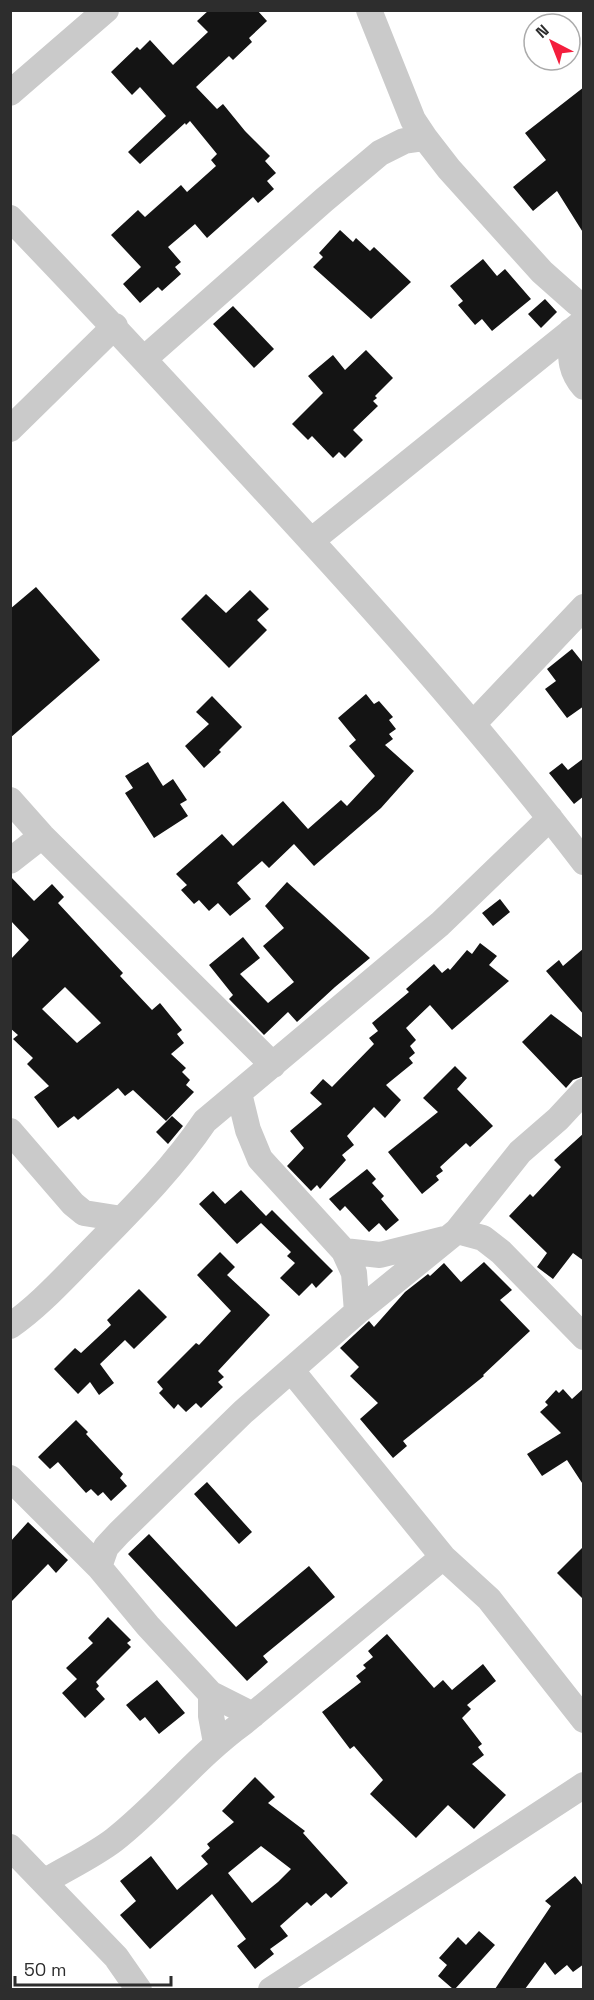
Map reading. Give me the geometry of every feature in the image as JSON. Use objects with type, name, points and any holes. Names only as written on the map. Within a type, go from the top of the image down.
[{"type":"street","points":[[10,93],[106,10]]},
{"type":"street","points":[[369,10],[413,120],[425,138],[449,169],[542,272],[576,303],[584,305]]},
{"type":"street","points":[[380,153],[394,124],[402,93]]},
{"type":"street","points":[[144,359],[380,153],[404,141],[425,138]]},
{"type":"street","points":[[10,218],[115,326],[311,541],[473,724],[584,862]]},
{"type":"street","points":[[10,429],[115,326]]},
{"type":"street","points":[[311,541],[577,326]]},
{"type":"street","points":[[577,326],[570,359],[573,372],[584,387]]},
{"type":"street","points":[[473,724],[584,607]]},
{"type":"street","points":[[10,800],[42,836],[273,1065]]},
{"type":"street","points":[[10,1326],[30,1313],[122,1219],[184,1152],[205,1121],[440,924],[550,818]]},
{"type":"street","points":[[10,861],[42,836]]},
{"type":"street","points":[[99,1567],[106,1547],[119,1533],[243,1412],[357,1312],[453,1234],[520,1152],[558,1119],[584,1091]]},
{"type":"street","points":[[239,1093],[248,1130],[260,1159],[344,1251],[354,1273],[357,1312]]},
{"type":"street","points":[[10,1131],[66,1196],[84,1213],[122,1219]]},
{"type":"street","points":[[344,1251],[380,1255],[453,1234],[483,1238],[501,1252],[584,1337]]},
{"type":"street","points":[[292,1371],[442,1557],[489,1599],[584,1720]]},
{"type":"street","points":[[10,1478],[99,1567],[148,1626],[210,1694],[253,1715]]},
{"type":"street","points":[[44,1882],[113,1840],[169,1791],[216,1743],[253,1715],[442,1557]]},
{"type":"street","points":[[210,1694],[216,1743]]},
{"type":"street","points":[[271,1989],[584,1785]]},
{"type":"street","points":[[10,1847],[116,1957],[139,1989]]},
{"type":"building","points":[[209,10],[257,10],[267,21],[249,38],[252,42],[233,60],[229,56],[196,87],[217,109],[223,104],[270,156],[265,161],[276,173],[267,181],[274,189],[258,203],[253,197],[207,238],[195,224],[168,247],[181,262],[175,267],[181,274],[162,291],[158,287],[140,303],[123,284],[141,267],[111,235],[138,210],[145,217],[181,185],[187,192],[216,166],[211,160],[217,154],[190,121],[140,164],[128,152],[166,116],[140,87],[132,95],[111,72],[137,47],[140,50],[150,40],[173,65],[208,32],[197,21]]},
{"type":"building","points":[[584,87],[584,234],[557,191],[533,211],[513,187],[546,160],[525,133]]},
{"type":"building","points":[[340,230],[353,242],[356,238],[370,251],[374,247],[411,282],[371,319],[313,267],[323,257],[319,253]]},
{"type":"building","points":[[483,259],[497,276],[505,269],[531,299],[492,331],[482,319],[475,325],[458,305],[463,301],[450,286]]},
{"type":"building","points":[[545,299],[557,312],[541,328],[528,314]]},
{"type":"building","points":[[233,306],[274,349],[254,368],[213,324]]},
{"type":"building","points":[[366,350],[393,378],[375,396],[377,398],[373,401],[378,406],[353,430],[363,440],[345,458],[339,452],[333,458],[312,436],[308,440],[292,424],[323,393],[308,376],[333,355],[345,370]]},
{"type":"building","points":[[36,587],[100,660],[10,738],[10,609]]},
{"type":"building","points":[[250,590],[269,609],[257,620],[267,630],[229,668],[181,619],[206,594],[226,613]]},
{"type":"building","points":[[572,649],[584,664],[584,706],[567,718],[545,689],[556,681],[547,669]]},
{"type":"building","points":[[366,694],[374,704],[379,701],[393,717],[389,720],[396,729],[389,734],[393,739],[385,745],[414,771],[381,808],[314,866],[294,844],[269,868],[262,861],[237,883],[251,899],[230,916],[218,903],[209,911],[199,900],[194,904],[181,890],[187,885],[176,874],[222,834],[233,846],[283,801],[308,829],[341,800],[347,806],[375,776],[349,746],[356,740],[338,718]]},
{"type":"building","points":[[212,696],[242,727],[204,768],[185,746],[209,724],[196,712]]},
{"type":"building","points":[[584,758],[584,796],[574,804],[549,773],[562,763],[568,770]]},
{"type":"building","points":[[148,762],[163,786],[173,779],[187,800],[180,804],[188,816],[154,838],[125,793],[133,788],[125,776]]},
{"type":"building","points":[[10,876],[34,901],[52,884],[64,897],[58,903],[123,973],[120,976],[152,1010],[160,1003],[182,1030],[177,1034],[184,1043],[171,1054],[186,1068],[182,1072],[190,1080],[186,1085],[194,1092],[166,1121],[133,1090],[125,1096],[118,1088],[78,1120],[74,1116],[58,1128],[34,1097],[49,1086],[27,1064],[33,1058],[13,1039],[18,1035],[10,1028],[10,960],[29,940],[10,920]],"holes":[[[65,987],[101,1023],[77,1043],[42,1009]]]},
{"type":"building","points":[[287,882],[370,958],[297,1022],[288,1012],[264,1035],[229,999],[233,995],[209,965],[243,937],[260,958],[240,974],[268,1003],[294,982],[263,946],[284,928],[265,906]]},
{"type":"building","points":[[500,899],[510,912],[493,926],[482,913]]},
{"type":"building","points":[[480,943],[497,956],[489,965],[509,981],[452,1030],[430,1005],[406,1028],[416,1040],[410,1046],[415,1053],[409,1058],[413,1063],[386,1085],[401,1100],[385,1118],[374,1107],[347,1136],[354,1145],[342,1155],[346,1160],[320,1189],[317,1185],[311,1191],[287,1166],[304,1148],[290,1131],[322,1104],[310,1093],[323,1079],[332,1087],[374,1044],[369,1038],[378,1031],[372,1023],[409,992],[406,989],[434,964],[442,973],[448,968],[450,970],[467,950],[472,954]]},
{"type":"building","points":[[584,948],[584,1015],[546,971],[559,960],[563,966]]},
{"type":"building","points":[[551,1014],[584,1039],[584,1076],[573,1080],[566,1088],[522,1042]]},
{"type":"building","points":[[455,1066],[467,1078],[457,1089],[493,1126],[470,1147],[466,1143],[440,1167],[443,1171],[436,1176],[439,1180],[422,1194],[388,1152],[438,1112],[423,1098]]},
{"type":"building","points":[[172,1116],[183,1126],[168,1144],[156,1132]]},
{"type":"building","points":[[584,1133],[584,1261],[573,1253],[553,1279],[537,1267],[547,1253],[509,1216],[530,1194],[533,1197],[561,1167],[554,1160]]},
{"type":"building","points":[[367,1169],[376,1179],[372,1183],[384,1196],[381,1199],[399,1220],[386,1231],[379,1223],[369,1232],[345,1206],[340,1211],[329,1199]]},
{"type":"building","points":[[241,1190],[266,1216],[272,1210],[333,1271],[316,1288],[312,1283],[299,1296],[280,1278],[295,1263],[287,1256],[291,1252],[261,1223],[237,1244],[199,1204],[213,1191],[225,1204]]},
{"type":"building","points":[[220,1252],[235,1267],[227,1275],[270,1315],[218,1371],[224,1377],[218,1382],[223,1387],[201,1408],[196,1403],[186,1412],[178,1404],[174,1409],[159,1393],[163,1389],[157,1382],[196,1343],[199,1345],[231,1311],[197,1275]]},
{"type":"building","points":[[484,1262],[512,1290],[500,1300],[530,1331],[484,1376],[403,1441],[407,1446],[393,1458],[360,1419],[378,1403],[350,1376],[359,1367],[340,1348],[369,1321],[374,1327],[405,1292],[428,1274],[430,1276],[444,1263],[461,1282]]},
{"type":"building","points":[[139,1289],[167,1317],[134,1349],[125,1340],[100,1364],[114,1383],[99,1395],[90,1382],[78,1394],[54,1369],[75,1348],[81,1353],[111,1325],[107,1320]]},
{"type":"building","points":[[584,1388],[584,1486],[567,1460],[542,1476],[527,1454],[561,1433],[540,1412],[548,1405],[545,1402],[556,1390],[559,1393],[563,1389],[572,1399]]},
{"type":"building","points":[[76,1420],[123,1474],[120,1478],[127,1486],[111,1501],[103,1492],[98,1496],[91,1489],[86,1493],[58,1462],[50,1469],[38,1457]]},
{"type":"building","points":[[207,1482],[252,1532],[239,1544],[194,1494]]},
{"type":"building","points":[[28,1522],[68,1560],[56,1573],[48,1564],[10,1603],[10,1542]]},
{"type":"building","points":[[149,1534],[236,1627],[309,1566],[335,1597],[263,1656],[268,1662],[247,1681],[128,1554]]},
{"type":"building","points":[[584,1546],[584,1600],[557,1573]]},
{"type":"building","points":[[108,1617],[131,1640],[127,1643],[131,1647],[96,1682],[99,1686],[96,1689],[105,1699],[85,1718],[62,1693],[77,1679],[66,1668],[93,1643],[88,1638]]},
{"type":"building","points":[[387,1634],[434,1688],[443,1680],[452,1690],[483,1664],[496,1681],[467,1705],[471,1709],[462,1718],[482,1744],[478,1747],[484,1755],[472,1764],[506,1795],[474,1829],[448,1805],[416,1838],[370,1794],[383,1780],[354,1746],[350,1749],[322,1712],[361,1682],[356,1676],[366,1668],[363,1665],[373,1657],[368,1651]]},
{"type":"building","points":[[157,1680],[185,1713],[159,1734],[145,1717],[140,1721],[126,1705]]},
{"type":"building","points":[[255,1777],[275,1797],[268,1803],[305,1831],[303,1833],[348,1883],[331,1898],[326,1893],[311,1906],[307,1902],[280,1926],[288,1936],[270,1949],[274,1954],[255,1969],[237,1946],[246,1939],[212,1894],[150,1949],[120,1915],[136,1901],[120,1881],[151,1856],[177,1890],[208,1864],[201,1856],[210,1848],[207,1844],[234,1822],[222,1811]],"holes":[[[261,1846],[291,1869],[252,1903],[228,1873]]]},
{"type":"building","points":[[575,1876],[584,1887],[584,1964],[573,1972],[567,1965],[555,1975],[545,1962],[525,1989],[495,1989],[551,1906],[545,1901]]},
{"type":"building","points":[[479,1931],[495,1945],[453,1989],[438,1976],[447,1965],[439,1958],[458,1937],[466,1945]]}]
